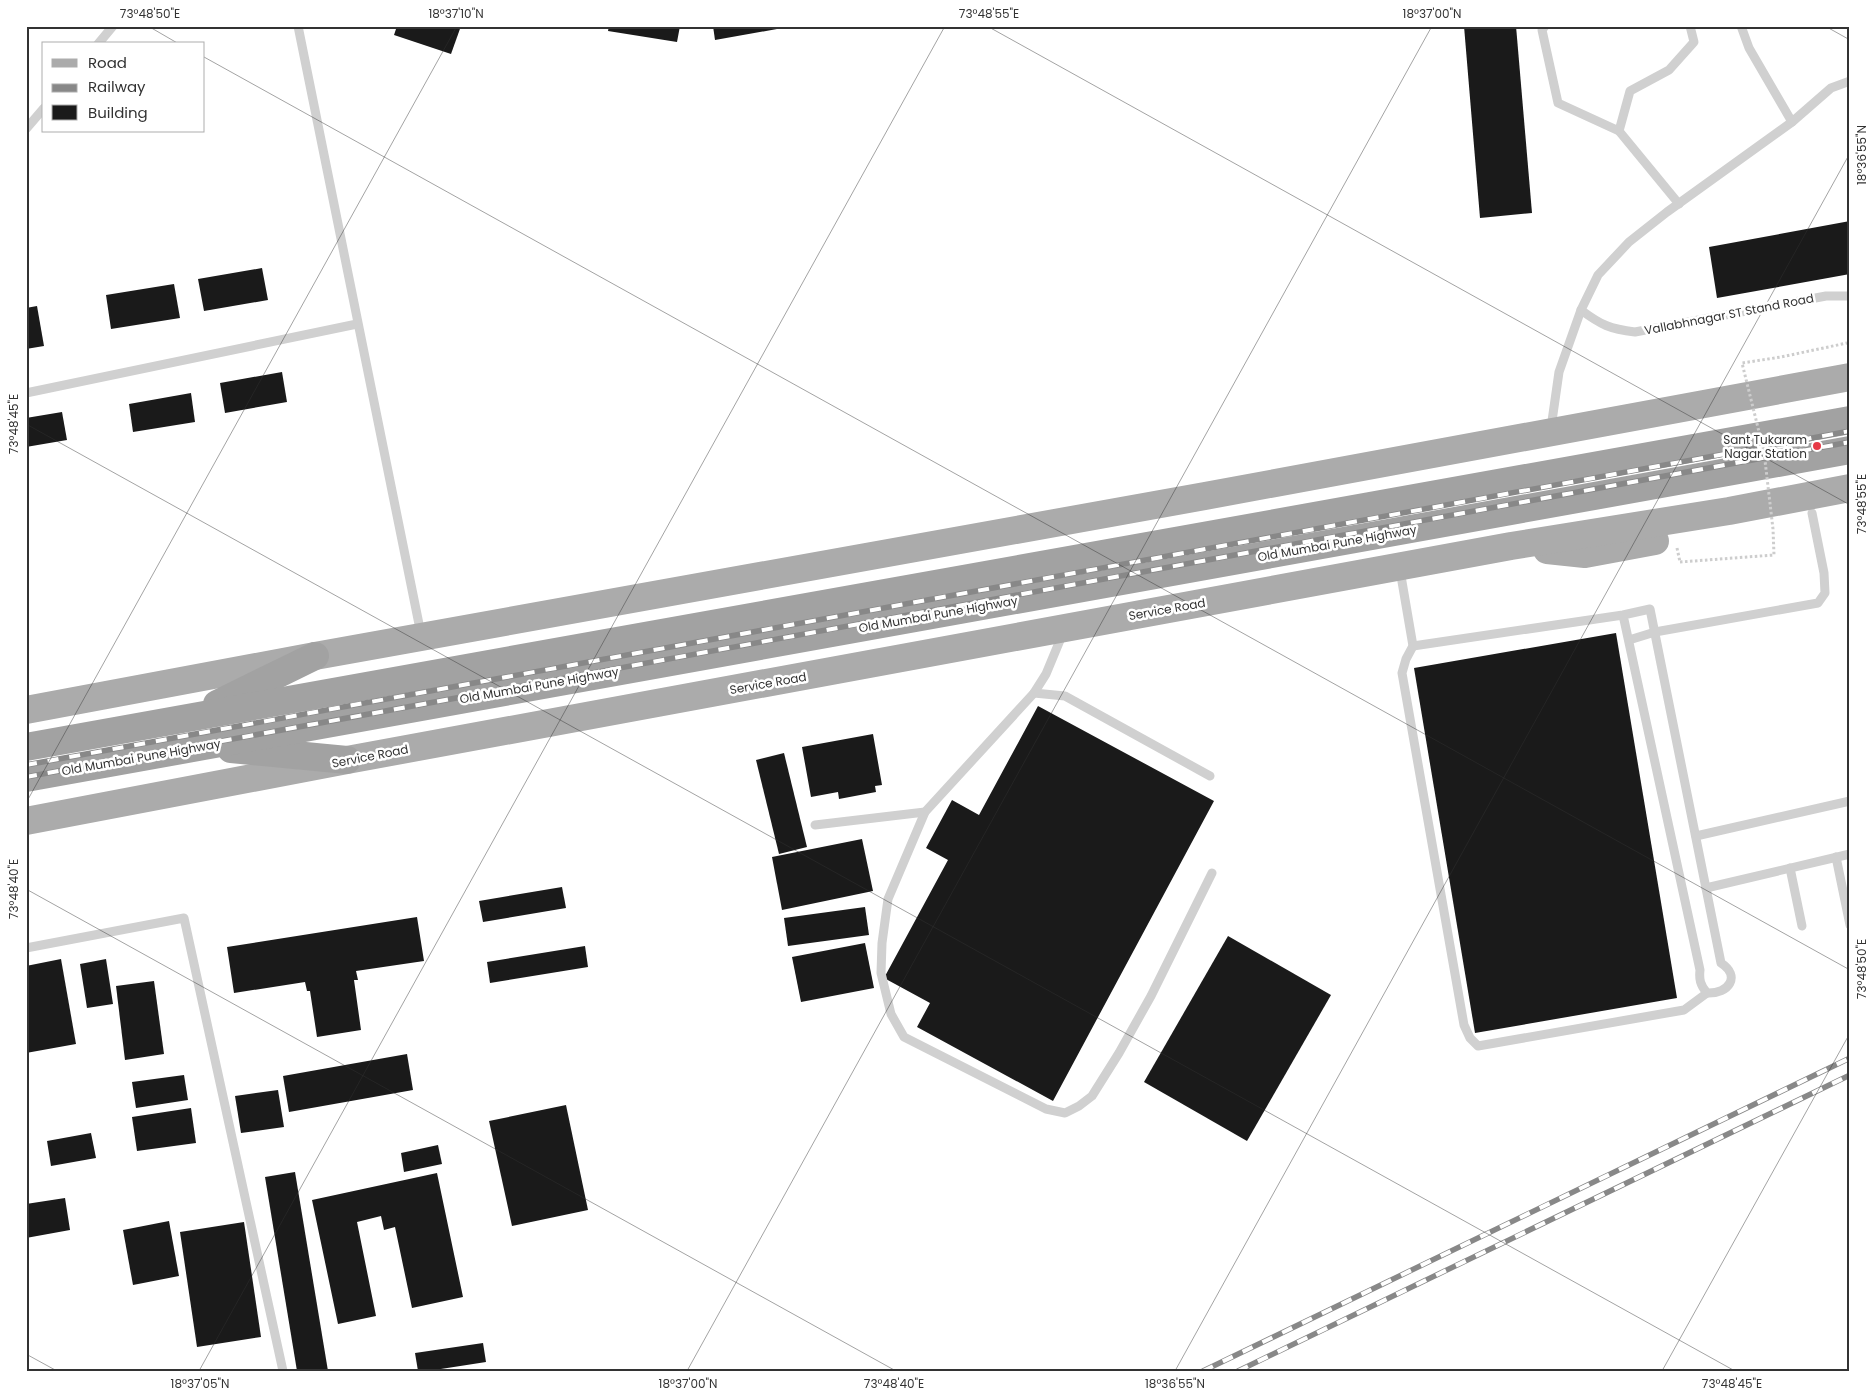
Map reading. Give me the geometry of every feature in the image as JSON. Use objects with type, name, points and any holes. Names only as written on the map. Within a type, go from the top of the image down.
[{"type":"highway","points":[[26,747],[1850,420]]},
{"type":"highway","name":"Old Mumbai Pune Highway","points":[[26,778],[1850,450]]},
{"type":"highway","points":[[189,718],[315,656]]},
{"type":"highway","points":[[197,746],[347,760]]},
{"type":"main road","points":[[26,710],[1850,377]]},
{"type":"main road","name":"Service Road","points":[[26,822],[347,760],[1399,566],[1729,511],[1850,488]]},
{"type":"main road","points":[[1511,546],[1585,554],[1850,506]]},
{"type":"lane","points":[[100,42],[113,26]]},
{"type":"lane","points":[[298,26],[421,637]]},
{"type":"lane","points":[[1545,26],[1542,30],[1558,103],[1620,131],[1679,204]]},
{"type":"lane","points":[[1620,131],[1630,91],[1670,70],[1694,42],[1690,26]]},
{"type":"lane","points":[[1740,26],[1749,48],[1792,122]]},
{"type":"lane","points":[[1551,432],[1559,372],[1582,310],[1598,275],[1629,242],[1792,122],[1831,88],[1850,81]]},
{"type":"lane","points":[[26,128],[42,110]]},
{"type":"lane","name":"Vallabhnagar ST Stand Road","points":[[1582,310],[1596,321],[1614,330],[1634,332],[1826,296],[1850,296]]},
{"type":"lane","points":[[26,394],[357,324]]},
{"type":"lane","points":[[1629,640],[1655,632],[1818,603],[1825,592],[1824,573],[1812,513]]},
{"type":"lane","points":[[1399,566],[1413,646],[1406,659],[1402,673],[1464,1025],[1470,1038],[1478,1046],[1684,1010],[1707,993],[1724,991],[1730,983],[1731,973],[1721,963],[1650,609],[1623,615],[1413,646]]},
{"type":"lane","points":[[1623,615],[1700,970],[1699,980],[1707,993]]},
{"type":"lane","points":[[1065,628],[1046,674],[1034,693],[925,812],[888,899],[884,916],[881,973],[891,1014],[904,1037],[1046,1109],[1065,1113],[1079,1106],[1092,1096],[1119,1053],[1151,996],[1212,873]]},
{"type":"lane","points":[[1034,693],[1065,696],[1210,776]]},
{"type":"lane","points":[[1696,836],[1850,801]]},
{"type":"lane","points":[[814,825],[925,812]]},
{"type":"lane","points":[[1706,888],[1850,854]]},
{"type":"lane","points":[[1836,857],[1850,925]]},
{"type":"lane","points":[[1790,868],[1802,926]]},
{"type":"lane","points":[[26,948],[184,918],[282,1371]]},
{"type":"path","points":[[1680,562],[1774,555],[1764,452],[1742,363],[1781,358],[1848,343]]},
{"type":"building","points":[[397,26],[461,26],[451,54],[394,35]]},
{"type":"building","points":[[609,26],[680,26],[677,42],[608,31]]},
{"type":"building","points":[[713,26],[776,26],[777,29],[715,40]]},
{"type":"building","points":[[1464,26],[1516,26],[1532,213],[1480,218]]},
{"type":"building","points":[[1850,221],[1850,274],[1717,298],[1709,247]]},
{"type":"building","points":[[262,268],[268,300],[204,311],[198,279]]},
{"type":"building","points":[[174,284],[180,318],[111,329],[106,295]]},
{"type":"building","points":[[37,306],[44,346],[26,349],[26,308]]},
{"type":"building","points":[[282,372],[287,402],[225,413],[220,383]]},
{"type":"building","points":[[191,393],[195,422],[133,432],[129,404]]},
{"type":"building","points":[[62,412],[67,440],[26,447],[26,418]]},
{"type":"building","points":[[1616,633],[1677,998],[1475,1033],[1414,668]]},
{"type":"building","points":[[1038,706],[1214,801],[1053,1101],[917,1027],[930,1003],[884,978],[948,860],[926,848],[952,800],[979,815]]},
{"type":"building","points":[[873,734],[882,785],[875,786],[876,792],[839,799],[838,792],[811,797],[802,747]]},
{"type":"building","points":[[784,753],[807,847],[779,854],[756,760]]},
{"type":"building","points":[[862,839],[873,891],[782,910],[772,857]]},
{"type":"building","points":[[562,887],[566,908],[483,922],[479,901]]},
{"type":"building","points":[[865,907],[869,935],[788,946],[784,918]]},
{"type":"building","points":[[417,917],[424,961],[356,971],[358,980],[354,980],[361,1030],[317,1037],[310,991],[307,991],[305,982],[234,993],[227,947]]},
{"type":"building","points":[[1228,936],[1331,995],[1247,1141],[1144,1082]]},
{"type":"building","points":[[865,943],[874,988],[801,1002],[792,957]]},
{"type":"building","points":[[585,946],[588,967],[490,983],[487,962]]},
{"type":"building","points":[[61,959],[76,1044],[26,1053],[26,966]]},
{"type":"building","points":[[106,959],[113,1004],[87,1008],[80,964]]},
{"type":"building","points":[[154,981],[164,1054],[125,1060],[116,986]]},
{"type":"building","points":[[407,1054],[413,1090],[289,1112],[283,1076]]},
{"type":"building","points":[[184,1075],[188,1100],[136,1108],[132,1082]]},
{"type":"building","points":[[278,1090],[284,1127],[241,1133],[235,1096]]},
{"type":"building","points":[[566,1105],[588,1210],[512,1226],[489,1121]]},
{"type":"building","points":[[191,1108],[196,1143],[137,1151],[132,1117]]},
{"type":"building","points":[[91,1133],[96,1158],[51,1166],[47,1141]]},
{"type":"building","points":[[438,1145],[442,1164],[404,1172],[401,1153]]},
{"type":"building","points":[[295,1172],[328,1371],[297,1371],[265,1177]]},
{"type":"building","points":[[437,1173],[463,1297],[412,1308],[395,1227],[384,1230],[381,1216],[357,1222],[376,1316],[338,1324],[312,1200]]},
{"type":"building","points":[[65,1198],[70,1230],[26,1238],[26,1204]]},
{"type":"building","points":[[169,1221],[179,1276],[133,1285],[123,1230]]},
{"type":"building","points":[[244,1222],[261,1337],[197,1347],[180,1232]]},
{"type":"building","points":[[483,1343],[486,1362],[418,1371],[415,1353]]},
{"type":"railway","points":[[26,765],[1850,431]]},
{"type":"railway","points":[[26,777],[1850,442]]},
{"type":"railway","points":[[1203,1371],[1850,1058]]},
{"type":"railway","points":[[1238,1371],[1850,1075]]},
{"type":"place","name":"Sant Tukaram Nagar Station","points":[[1817,446]]}]
